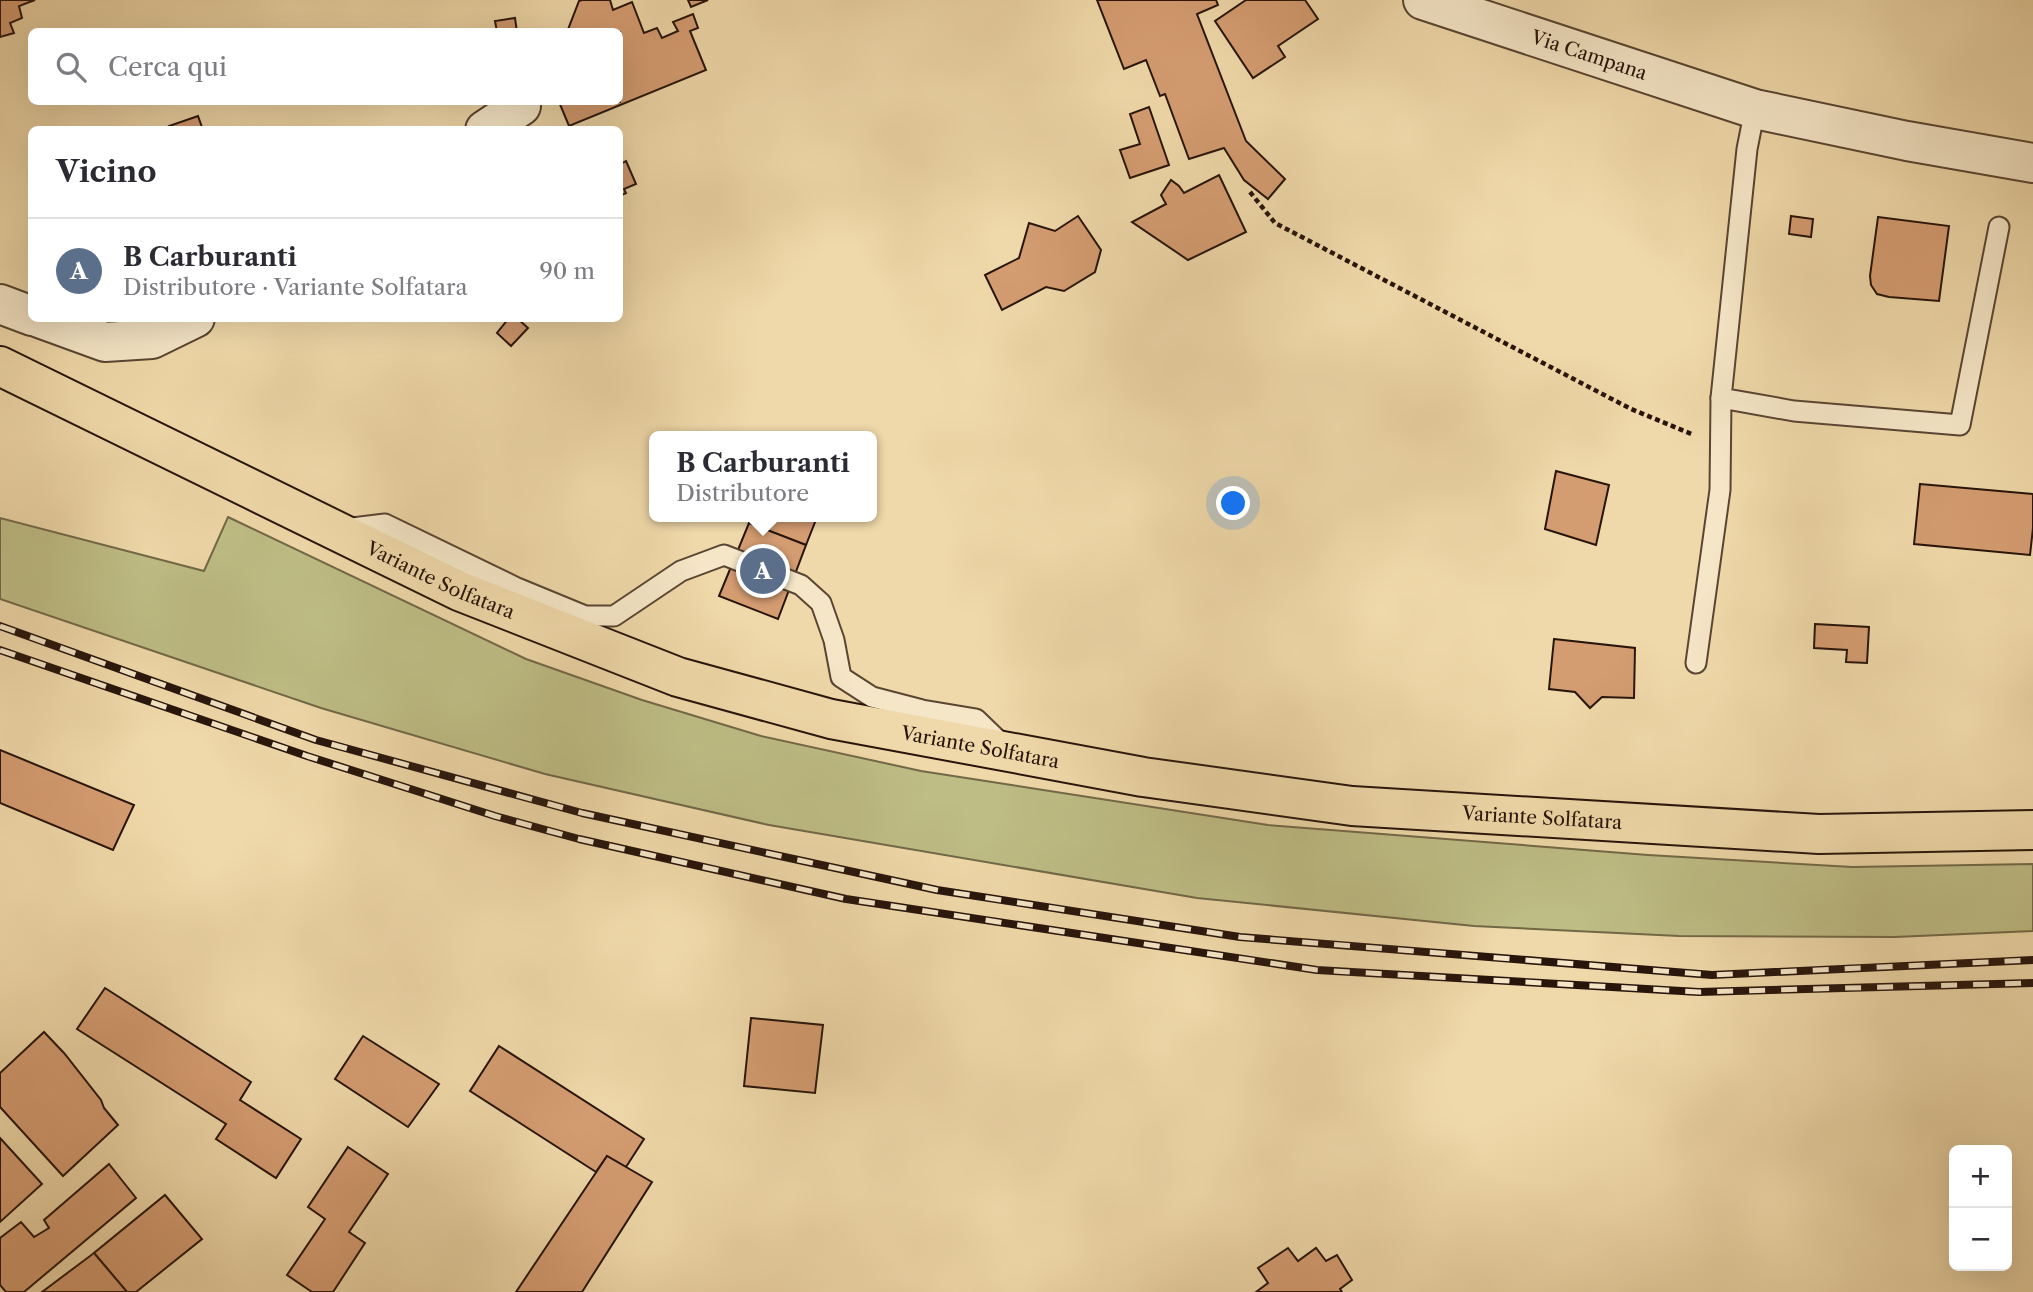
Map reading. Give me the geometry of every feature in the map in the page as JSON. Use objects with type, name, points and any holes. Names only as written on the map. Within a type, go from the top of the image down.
[{"type":"main road","name":"Variante Solfatara","points":[[0,366],[459,591],[678,677],[831,719],[1143,777],[1352,806],[1819,834],[2033,830]]},
{"type":"street","name":"Via Campana","points":[[1423,0],[1755,109],[1908,141],[2033,163]]},
{"type":"street","points":[[491,126],[521,106]]},
{"type":"street","points":[[0,304],[28,314]]},
{"type":"street","points":[[50,322],[105,342],[152,339],[187,322]]},
{"type":"lane","points":[[1696,663],[1720,490],[1721,398],[1747,149],[1755,109]]},
{"type":"lane","points":[[1721,398],[1794,411],[1960,425],[1999,228]]},
{"type":"lane","points":[[335,530],[385,524],[517,588],[586,616],[614,616],[681,571],[724,555],[802,585],[821,603],[834,640],[841,677],[872,696],[922,710],[976,719],[1009,752]]},
{"type":"path","points":[[1251,192],[1275,223],[1297,235],[1631,410],[1720,446]]},
{"type":"shaded area","points":[[228,517],[526,659],[642,700],[761,736],[921,771],[1268,825],[1648,855],[1852,867],[2033,864],[2033,931],[1895,937],[1679,936],[1474,926],[1197,898],[769,825],[545,774],[321,708],[0,599],[0,518],[204,571]]},
{"type":"building","points":[[0,0],[35,0],[19,6],[22,18],[10,23],[14,33],[0,37]]},
{"type":"building","points":[[610,0],[613,10],[632,2],[644,33],[657,28],[662,38],[678,31],[673,22],[693,14],[698,28],[690,31],[706,70],[623,104],[623,28],[569,28],[579,1]]},
{"type":"building","points":[[688,0],[708,0],[691,7]]},
{"type":"building","points":[[1097,0],[1216,0],[1218,5],[1197,14],[1246,141],[1285,179],[1268,199],[1244,180],[1224,148],[1189,159],[1165,94],[1160,96],[1146,60],[1124,69]]},
{"type":"building","points":[[1246,0],[1305,0],[1318,19],[1278,46],[1285,57],[1253,78],[1215,21]]},
{"type":"building","points":[[515,18],[516,28],[496,28],[495,21]]},
{"type":"building","points":[[560,105],[620,105],[569,126]]},
{"type":"building","points":[[1149,107],[1169,165],[1130,178],[1120,150],[1140,144],[1130,114]]},
{"type":"building","points":[[198,116],[202,126],[169,126]]},
{"type":"building","points":[[626,161],[636,184],[624,189],[626,193],[623,194],[623,162]]},
{"type":"building","points":[[1219,175],[1246,232],[1188,260],[1132,222],[1166,204],[1161,195],[1171,180],[1184,193]]},
{"type":"building","points":[[1078,216],[1101,250],[1095,272],[1064,291],[1046,287],[1002,310],[985,275],[1019,258],[1029,223],[1055,231]]},
{"type":"building","points":[[1791,216],[1813,219],[1811,237],[1789,234]]},
{"type":"building","points":[[1878,217],[1949,226],[1939,301],[1877,294],[1871,285],[1870,276]]},
{"type":"building","points":[[506,322],[521,322],[528,328],[511,346],[497,333]]},
{"type":"building","points":[[1556,471],[1609,485],[1596,545],[1545,529]]},
{"type":"building","points":[[1920,484],[2033,494],[2030,555],[1914,544]]},
{"type":"building","points":[[749,522],[815,522],[806,545]]},
{"type":"building","points":[[749,523],[806,545],[778,619],[719,596]]},
{"type":"building","points":[[1815,624],[1869,627],[1867,663],[1846,662],[1847,650],[1814,648]]},
{"type":"building","points":[[1554,639],[1635,648],[1634,698],[1602,697],[1590,708],[1575,692],[1549,689]]},
{"type":"building","points":[[0,750],[134,805],[113,850],[0,803]]},
{"type":"building","points":[[105,988],[251,1082],[240,1100],[301,1139],[276,1178],[216,1139],[226,1124],[77,1029]]},
{"type":"building","points":[[751,1018],[823,1025],[815,1093],[744,1086]]},
{"type":"building","points":[[44,1032],[64,1053],[118,1125],[63,1176],[0,1107],[0,1073]]},
{"type":"building","points":[[363,1036],[439,1084],[408,1127],[335,1079]]},
{"type":"building","points":[[499,1046],[644,1139],[626,1167],[607,1156],[596,1172],[470,1091]]},
{"type":"building","points":[[0,1138],[42,1184],[0,1222]]},
{"type":"building","points":[[348,1147],[388,1174],[349,1232],[365,1243],[333,1292],[312,1292],[287,1275],[325,1219],[308,1207]]},
{"type":"building","points":[[607,1156],[652,1182],[582,1292],[516,1292]]},
{"type":"building","points":[[109,1164],[136,1198],[24,1292],[6,1292],[0,1285],[0,1238],[21,1222],[34,1237],[49,1228],[44,1220]]},
{"type":"building","points":[[165,1195],[202,1239],[136,1292],[127,1292],[94,1253]]},
{"type":"building","points":[[1288,1248],[1298,1261],[1316,1248],[1326,1261],[1337,1255],[1352,1280],[1340,1289],[1342,1292],[1256,1292],[1268,1283],[1258,1268]]},
{"type":"building","points":[[94,1253],[127,1292],[42,1292]]},
{"type":"railway","points":[[0,626],[316,740],[582,813],[937,890],[1240,937],[1712,975],[2033,960]]},
{"type":"railway","points":[[0,650],[307,756],[495,816],[579,839],[846,899],[1317,970],[1699,992],[2033,983]]},
{"type":"place","name":"B Carburanti","points":[[763,571]]}]
